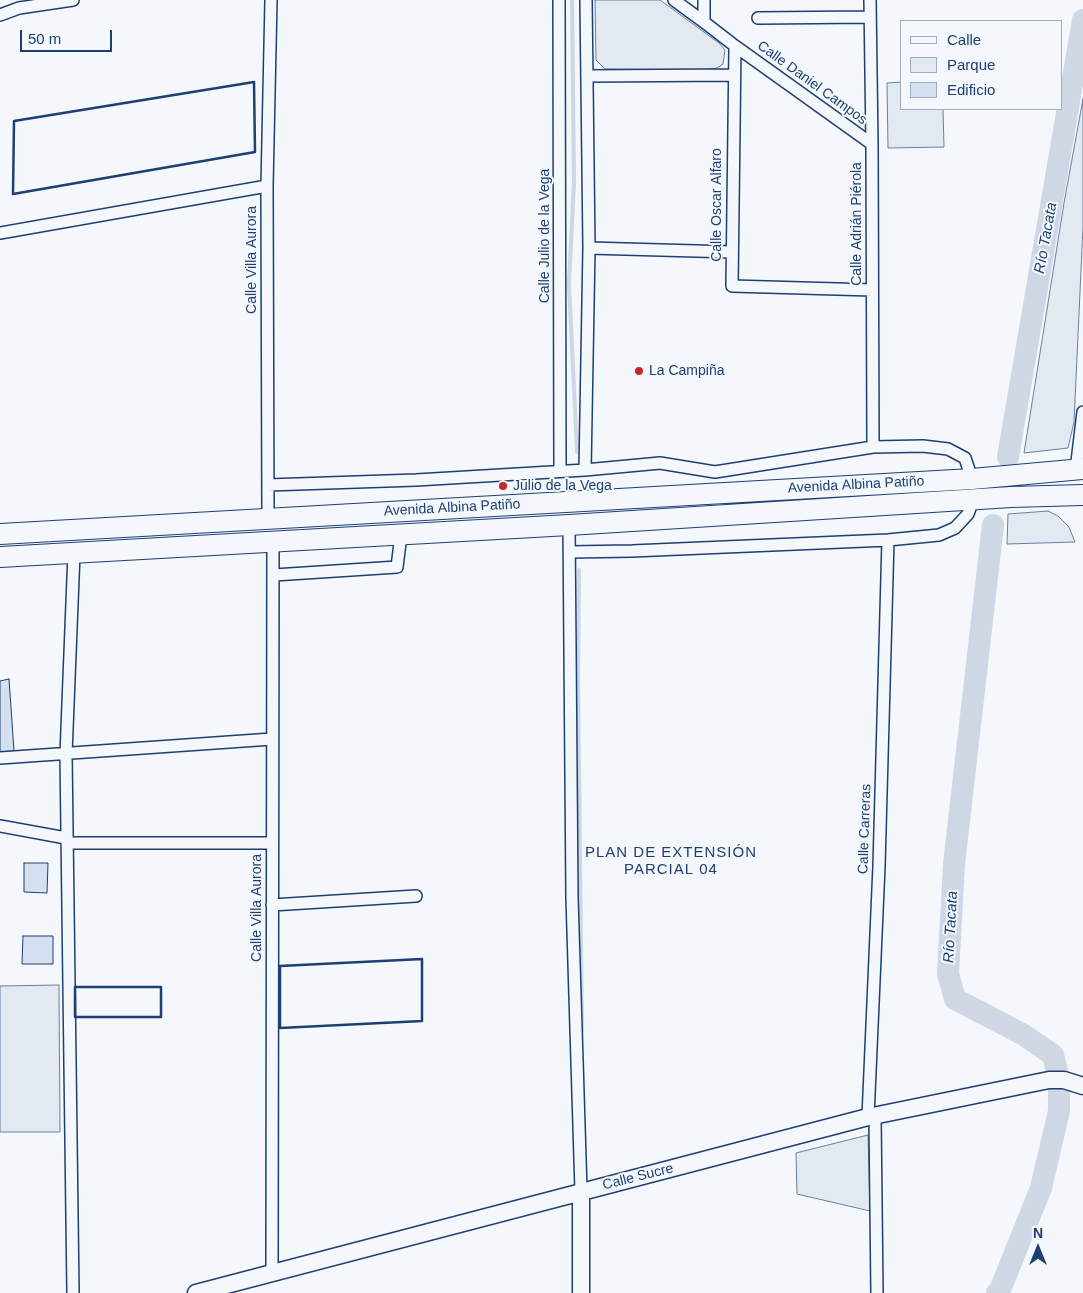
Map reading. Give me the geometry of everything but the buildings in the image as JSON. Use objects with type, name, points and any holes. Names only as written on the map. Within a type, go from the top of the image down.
[{"type":"highway","name":"Avenida Albina Patiño","points":[[0,534],[972,479],[1079,470]]},
{"type":"highway","name":"Avenida Albina Patiño","points":[[0,557],[973,500],[1082,498]]},
{"type":"main road","name":"Calle Sucre","points":[[196,1293],[581,1191],[872,1117],[1057,1080],[1083,1086]]},
{"type":"main road","points":[[581,1191],[581,1293]]},
{"type":"street","points":[[0,15],[19,8],[73,0]]},
{"type":"street","name":"Calle Villa Aurora","points":[[268,519],[267,186],[271,0]]},
{"type":"street","name":"Calle Julio de la Vega","points":[[559,0],[560,471]]},
{"type":"street","points":[[585,470],[589,248],[586,0]]},
{"type":"street","points":[[674,0],[735,46]]},
{"type":"street","points":[[704,0],[704,22]]},
{"type":"street","name":"Calle Adrián Piérola","points":[[870,0],[873,447]]},
{"type":"street","points":[[758,18],[870,17]]},
{"type":"street","name":"Calle Daniel Campos","points":[[735,46],[872,144]]},
{"type":"street","name":"Calle Oscar Alfaro","points":[[735,46],[732,286],[872,290]]},
{"type":"street","points":[[586,76],[734,75]]},
{"type":"street","points":[[0,233],[267,186]]},
{"type":"street","points":[[589,248],[732,252]]},
{"type":"street","points":[[1079,470],[1083,412]]},
{"type":"street","points":[[268,485],[416,480],[585,470],[660,463],[715,472],[873,447],[923,446],[948,449],[964,458],[972,479]]},
{"type":"street","points":[[570,552],[888,540],[939,535],[955,528],[968,514],[973,500]]},
{"type":"street","points":[[569,525],[572,898],[581,1191]]},
{"type":"street","points":[[274,575],[397,568],[401,534]]},
{"type":"street","name":"Calle Carreras","points":[[877,1293],[872,1117],[888,540]]},
{"type":"street","name":"Calle Villa Aurora","points":[[272,1274],[273,542]]},
{"type":"street","points":[[72,1293],[66,754],[74,552]]},
{"type":"street","points":[[0,758],[272,739]]},
{"type":"street","points":[[0,826],[67,840],[272,843]]},
{"type":"street","points":[[272,905],[416,896]]},
{"type":"green space","points":[[595,0],[660,0],[719,43],[725,50],[723,64],[717,68],[705,70],[605,69],[596,60]]},
{"type":"green space","points":[[900,82],[900,110],[943,110],[944,147],[888,148],[887,83]]},
{"type":"green space","points":[[1083,99],[1083,227],[1074,422],[1068,448],[1024,453],[1064,203]]},
{"type":"green space","points":[[1048,511],[1058,516],[1069,527],[1075,542],[1007,544],[1008,514]]},
{"type":"green space","points":[[59,985],[60,1132],[0,1132],[0,986]]},
{"type":"green space","points":[[868,1135],[870,1211],[797,1194],[796,1153]]},
{"type":"waterway","points":[[572,0],[574,182],[569,284],[577,452]]},
{"type":"waterway","name":"Río Tacata","points":[[1008,457],[1083,20]]},
{"type":"waterway","name":"Río Tacata","points":[[993,525],[954,864],[948,974],[955,999],[1024,1035],[1053,1055],[1059,1079],[1059,1111],[1041,1188],[1000,1290],[997,1293]]},
{"type":"waterway","points":[[579,570],[578,677],[582,1031]]},
{"type":"wall","points":[[254,82],[255,152],[13,194],[14,121],[254,82]]},
{"type":"wall","points":[[422,959],[422,1021],[280,1028],[280,966],[422,959]]},
{"type":"wall","points":[[75,987],[161,987],[161,1017],[75,1017],[75,987]]},
{"type":"place","name":"La Campiña","points":[[639,371]]},
{"type":"place","name":"Julio de la Vega","points":[[503,486]]},
{"type":"district","name":"PLAN DE EXTENSIÓN PARCIAL 04","points":[[671,862]]}]
